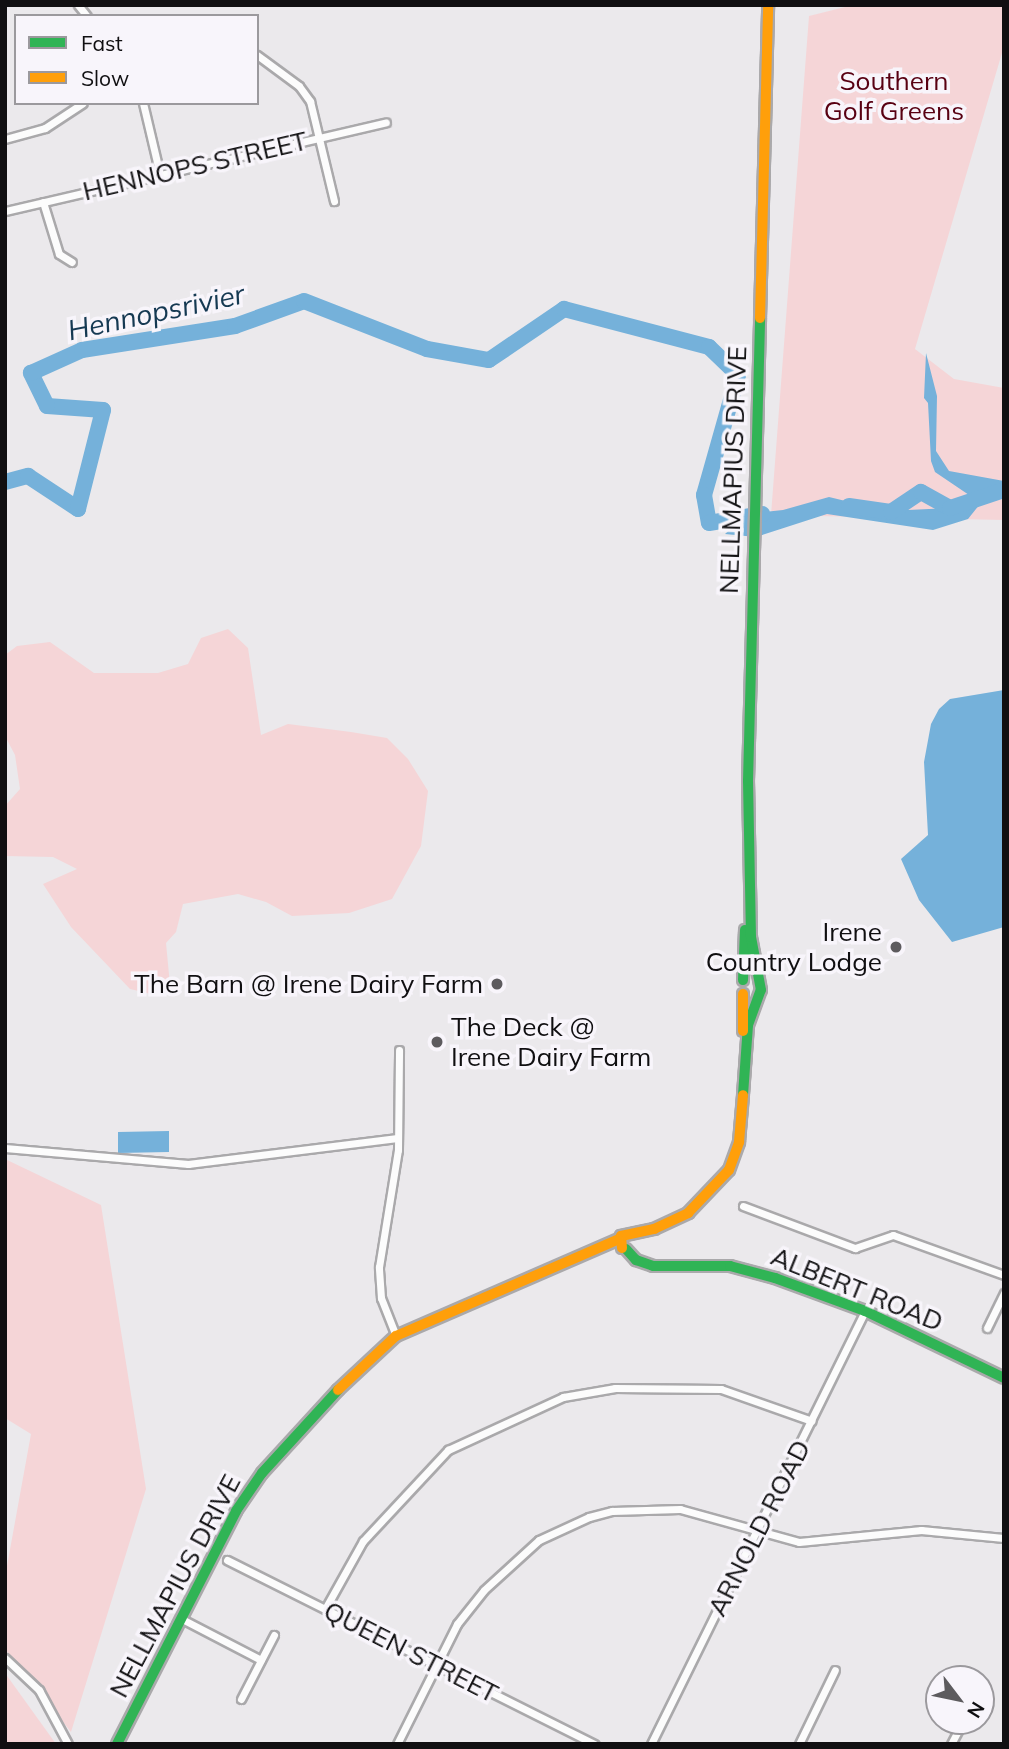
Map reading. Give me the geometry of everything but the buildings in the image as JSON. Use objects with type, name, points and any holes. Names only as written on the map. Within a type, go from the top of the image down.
[{"type":"main road","name":"NELLMAPIUS DRIVE","points":[[117,1744],[180,1618],[257,1480],[329,1398],[396,1336],[591,1254],[627,1243],[698,1206],[733,1163],[739,1142],[744,1054],[751,544],[769,57],[768,5]]},
{"type":"main road","name":"NELLMAPIUS DRIVE","points":[[769,57],[776,5]]},
{"type":"main road","name":"NELLMAPIUS DRIVE","points":[[744,1054],[755,996],[761,990],[748,886]]},
{"type":"main road","points":[[743,980],[758,979]]},
{"type":"main road","points":[[743,994],[755,996]]},
{"type":"main road","name":"ALBERT ROAD","points":[[627,1243],[645,1264],[746,1268],[865,1311],[1004,1378]]},
{"type":"street","points":[[259,57],[308,96],[334,201]]},
{"type":"street","points":[[5,139],[45,128],[80,105]]},
{"type":"street","points":[[143,105],[160,175]]},
{"type":"street","name":"HENNOPS STREET","points":[[5,211],[386,121]]},
{"type":"street","points":[[44,202],[59,254],[72,262]]},
{"type":"street","points":[[396,1336],[381,1298],[379,1267],[397,1138],[399,1050]]},
{"type":"street","points":[[5,1148],[188,1164],[397,1138]]},
{"type":"street","points":[[743,1206],[855,1248],[893,1235],[1004,1275]]},
{"type":"street","points":[[987,1328],[1004,1293]]},
{"type":"street","name":"ARNOLD ROAD","points":[[651,1744],[865,1311]]},
{"type":"street","points":[[325,1609],[363,1541],[448,1450],[563,1397],[615,1388],[721,1389],[812,1421]]},
{"type":"street","points":[[397,1744],[461,1618],[506,1566],[539,1540],[589,1517],[612,1511],[680,1509],[705,1513],[756,1533],[799,1542],[921,1530],[1004,1538]]},
{"type":"street","name":"QUEEN STREET","points":[[227,1560],[595,1744]]},
{"type":"street","points":[[180,1618],[261,1660]]},
{"type":"street","points":[[240,1699],[274,1635]]},
{"type":"street","points":[[5,1658],[36,1686],[68,1744]]},
{"type":"street","points":[[799,1744],[835,1670]]},
{"type":"green space","name":"Southern Golf Greens","points":[[853,5],[1004,5],[1004,46],[915,349],[954,379],[1004,388],[1004,520],[771,515],[809,16]]},
{"type":"green space","points":[[228,629],[248,648],[261,735],[288,724],[351,732],[387,738],[408,759],[428,791],[421,846],[392,899],[349,913],[292,916],[266,902],[238,894],[183,904],[176,932],[166,943],[170,985],[151,994],[130,989],[71,927],[43,884],[77,869],[53,857],[5,856],[5,806],[20,789],[15,755],[5,736],[5,655],[17,646],[50,642],[94,673],[158,673],[188,664],[201,638]]},
{"type":"green space","points":[[5,1159],[101,1205],[146,1489],[71,1732],[5,1649],[5,1577],[31,1434],[5,1418]]},
{"type":"green space","points":[[5,1673],[56,1744],[5,1744]]},
{"type":"water","points":[[926,353],[937,396],[936,451],[949,471],[1004,481],[1004,495],[980,504],[968,519],[933,530],[827,514],[756,537],[725,534],[747,514],[783,510],[829,497],[887,511],[950,508],[969,495],[935,472],[931,461],[928,403],[924,398]]},
{"type":"water","points":[[1004,690],[1004,927],[952,942],[919,900],[901,859],[928,835],[924,762],[931,724],[939,709],[950,699]]},
{"type":"water","points":[[169,1131],[169,1152],[118,1153],[118,1132]]},
{"type":"waterway","name":"Hennopsrivier","points":[[5,482],[28,476],[78,509],[103,410],[47,406],[31,373],[82,350],[235,326],[304,301],[427,349],[489,360],[564,309],[709,347],[738,375],[704,495],[709,523],[762,514]]},
{"type":"waterway","name":"Hennopsrivier","points":[[849,506],[891,512],[921,492],[950,508],[1004,490]]},
{"type":"traffic: fast","points":[[743,1095],[748,1025],[761,990],[751,937],[748,781],[760,318]]},
{"type":"traffic: fast","points":[[743,980],[745,930]]},
{"type":"traffic: fast","points":[[626,1249],[636,1260],[653,1266],[730,1266],[775,1278],[865,1311],[1004,1378]]},
{"type":"traffic: fast","points":[[117,1744],[236,1511],[262,1473],[338,1390]]},
{"type":"traffic: slow","points":[[760,318],[768,5]]},
{"type":"traffic: slow","points":[[743,994],[743,1031]]},
{"type":"traffic: slow","points":[[622,1248],[621,1236],[654,1229],[688,1213],[729,1170],[739,1142],[743,1095]]},
{"type":"traffic: slow","points":[[338,1390],[396,1336],[619,1239]]},
{"type":"place","name":"Irene Country Lodge","points":[[896,947]]},
{"type":"place","name":"The Barn @ Irene Dairy Farm","points":[[497,984]]},
{"type":"place","name":"The Deck @ Irene Dairy Farm","points":[[437,1042]]}]
